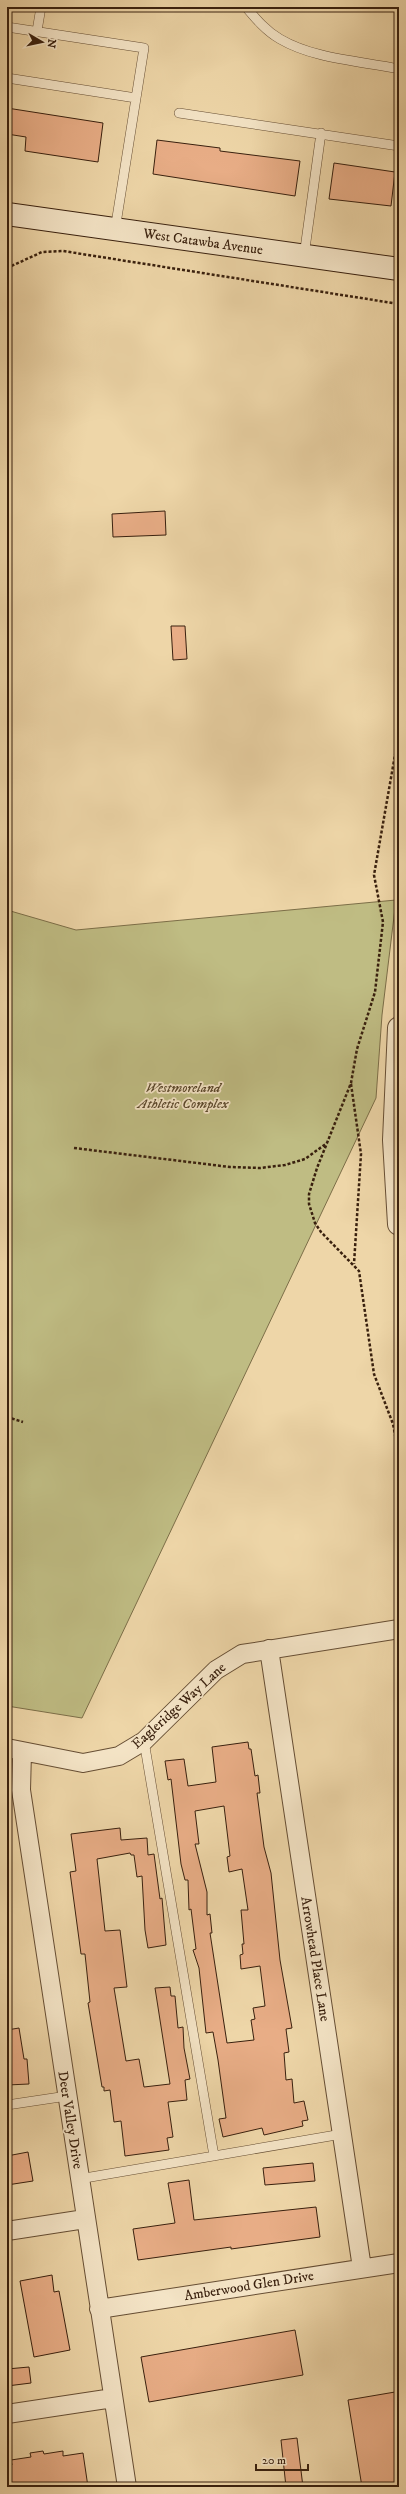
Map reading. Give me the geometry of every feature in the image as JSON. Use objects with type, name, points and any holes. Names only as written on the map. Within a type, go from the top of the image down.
[{"type":"main road","name":"West Catawba Avenue","points":[[7,214],[399,269]]},
{"type":"main road","points":[[399,1028],[394,1140],[399,1224]]},
{"type":"street","name":"Eagleridge Way Lane","points":[[15,1750],[83,1763],[119,1756],[144,1741],[221,1666],[245,1653],[399,1629]]},
{"type":"street","name":"Arrowhead Place Lane","points":[[269,1649],[362,2268]]},
{"type":"street","name":"Deer Valley Drive","points":[[15,1750],[85,2219],[127,2487]]},
{"type":"street","points":[[7,2231],[85,2219]]},
{"type":"street","name":"Amberwood Glen Drive","points":[[99,2309],[399,2263]]},
{"type":"street","points":[[7,2414],[113,2398]]},
{"type":"lane","points":[[37,32],[41,7]]},
{"type":"lane","points":[[246,7],[261,25],[280,39],[310,52],[399,69]]},
{"type":"lane","points":[[7,27],[144,48],[115,230]]},
{"type":"lane","points":[[7,78],[136,98]]},
{"type":"lane","points":[[179,113],[321,133],[399,146]]},
{"type":"lane","points":[[304,256],[321,133]]},
{"type":"lane","points":[[144,1741],[214,2156]]},
{"type":"lane","points":[[7,2105],[67,2096]]},
{"type":"lane","points":[[79,2179],[342,2134]]},
{"type":"path","points":[[7,268],[42,252],[63,251],[399,304]]},
{"type":"path","points":[[399,732],[374,875],[383,922],[375,992],[357,1049],[351,1083],[327,1142],[309,1194],[311,1214],[321,1232],[354,1265],[361,1278],[374,1374],[393,1424],[399,1456]]},
{"type":"path","points":[[351,1083],[361,1154],[354,1265]]},
{"type":"path","points":[[74,1148],[230,1167],[260,1168],[285,1165],[305,1159],[327,1142]]},
{"type":"path","points":[[7,1417],[23,1422]]},
{"type":"green space","name":"Westmoreland Athletic Complex","points":[[396,900],[382,1015],[376,1098],[82,1718],[7,1706],[7,910],[76,930]]},
{"type":"building","points":[[7,108],[103,123],[98,162],[25,151],[26,137],[7,134]]},
{"type":"building","points":[[157,140],[220,148],[220,151],[300,161],[295,196],[153,174]]},
{"type":"building","points":[[334,163],[395,172],[391,206],[329,199]]},
{"type":"building","points":[[165,511],[166,535],[113,537],[112,514]]},
{"type":"building","points":[[171,626],[185,626],[187,659],[173,660]]},
{"type":"building","points":[[248,1742],[249,1749],[251,1749],[255,1776],[258,1775],[260,1793],[257,1793],[264,1847],[271,1873],[280,1960],[292,2028],[286,2029],[289,2052],[284,2053],[286,2080],[292,2079],[294,2103],[304,2101],[308,2120],[302,2121],[303,2126],[264,2135],[262,2128],[223,2137],[219,2119],[226,2118],[218,2060],[213,2032],[206,2033],[199,1968],[193,1950],[196,1949],[191,1909],[189,1910],[188,1880],[185,1880],[181,1864],[171,1779],[168,1780],[165,1761],[184,1759],[188,1786],[216,1782],[212,1747]],"holes":[[[224,1806],[230,1856],[227,1857],[229,1872],[242,1869],[248,1910],[241,1910],[244,1944],[242,1944],[243,1954],[240,1955],[241,1969],[260,1966],[265,2006],[253,2008],[255,2019],[251,2020],[254,2040],[227,2043],[210,1933],[212,1933],[210,1914],[207,1915],[207,1892],[195,1844],[199,1844],[195,1811]]]},
{"type":"building","points":[[120,1828],[121,1840],[147,1838],[148,1855],[154,1854],[160,1899],[162,1898],[166,1945],[148,1948],[145,1930],[142,1876],[137,1877],[134,1855],[131,1855],[130,1853],[97,1859],[105,1931],[120,1930],[127,1987],[114,1988],[126,2061],[139,2059],[144,2087],[170,2084],[155,1988],[170,1987],[171,1996],[175,1996],[178,2028],[183,2027],[184,2048],[190,2079],[185,2080],[187,2100],[168,2102],[173,2137],[167,2138],[169,2150],[125,2156],[121,2121],[114,2122],[110,2090],[104,2091],[104,2087],[102,2087],[88,2003],[90,2002],[85,1954],[81,1954],[70,1872],[76,1871],[71,1834]]},
{"type":"building","points":[[19,2028],[24,2059],[27,2059],[29,2084],[7,2085],[7,2030]]},
{"type":"building","points":[[28,2152],[33,2181],[7,2185],[7,2156]]},
{"type":"building","points":[[313,2163],[315,2181],[265,2185],[263,2168]]},
{"type":"building","points":[[189,2180],[194,2220],[316,2207],[320,2237],[231,2249],[231,2247],[138,2260],[133,2229],[175,2223],[168,2183]]},
{"type":"building","points":[[52,2275],[54,2292],[59,2291],[70,2350],[34,2357],[20,2281]]},
{"type":"building","points":[[295,2330],[303,2375],[149,2402],[141,2357]]},
{"type":"building","points":[[29,2367],[31,2383],[7,2386],[7,2369]]},
{"type":"building","points":[[395,2392],[399,2415],[399,2487],[362,2487],[348,2400]]},
{"type":"building","points":[[297,2438],[303,2487],[286,2487],[281,2440]]},
{"type":"building","points":[[43,2451],[44,2454],[63,2451],[63,2456],[83,2453],[88,2487],[7,2487],[7,2465],[12,2465],[11,2460],[31,2457],[30,2453]]}]
